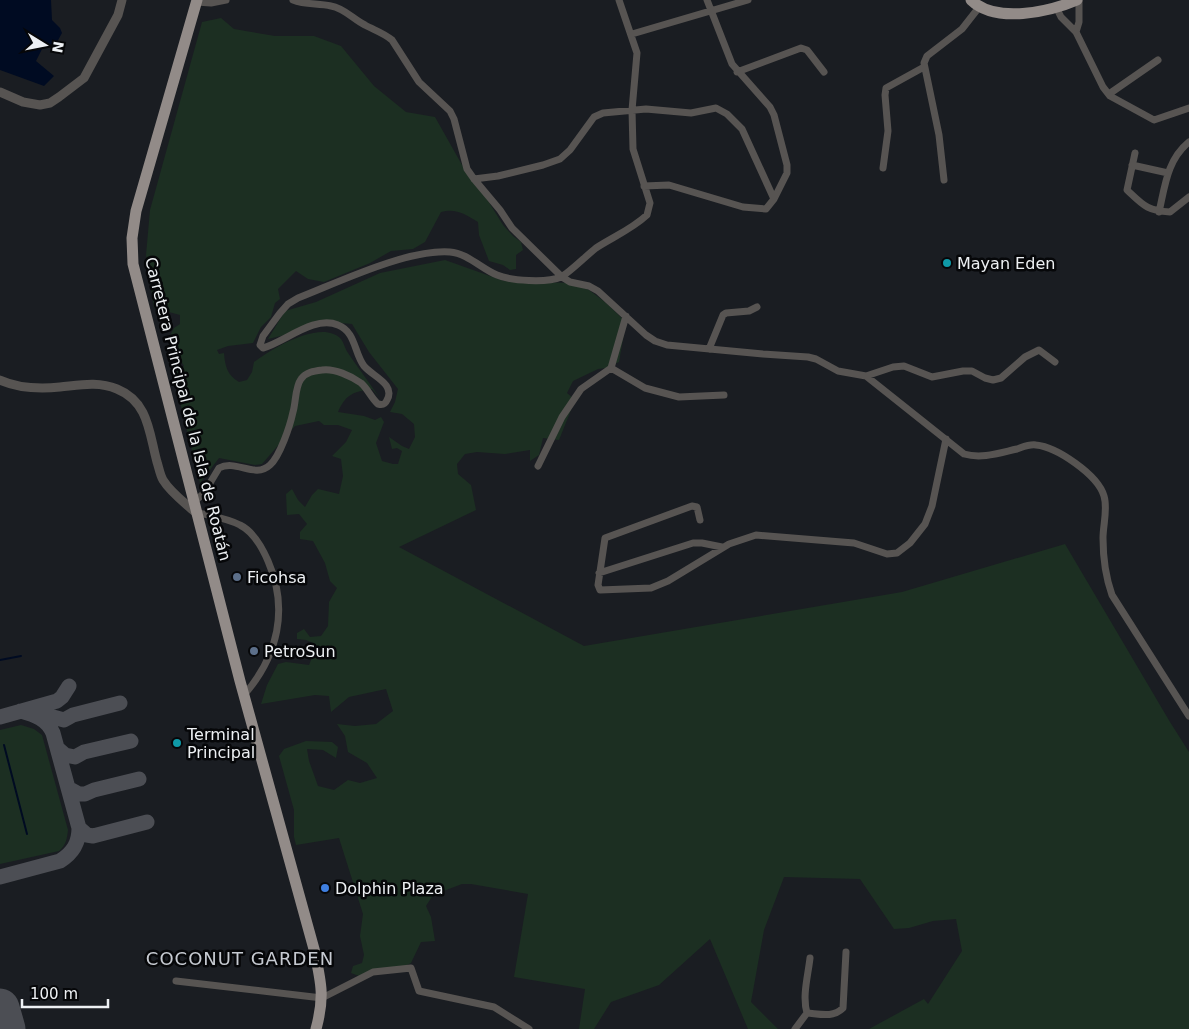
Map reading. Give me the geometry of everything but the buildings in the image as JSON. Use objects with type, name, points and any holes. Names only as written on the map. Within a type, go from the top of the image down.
[{"type":"main road","points":[[975,3],[999,13],[1018,14],[1056,7],[1078,0]]},
{"type":"main road","name":"Carretera Principal de la Isla de Roatán","points":[[196,1],[136,211],[132,238],[133,264],[244,695],[314,949],[322,988],[322,1007],[316,1029]]},
{"type":"street","points":[[0,92],[23,102],[40,105],[50,103],[84,78],[118,15],[122,0]]},
{"type":"street","points":[[196,1],[211,3],[226,0]]},
{"type":"street","points":[[292,0],[301,3],[332,6],[392,40],[419,82],[450,111],[468,169],[512,228],[562,277],[570,282],[589,286],[598,291],[655,341],[667,345],[816,359],[838,371],[866,376],[964,454],[983,456],[1033,444],[1053,449],[1078,464],[1098,485],[1104,495],[1103,539],[1110,590],[1189,716]]},
{"type":"street","points":[[195,507],[219,468],[229,465],[256,471],[263,470],[271,464],[288,429],[298,386],[306,374],[328,369],[359,382],[378,404],[385,403],[388,398],[390,391],[387,386],[365,367],[350,335],[344,327],[336,324],[312,326],[263,348],[260,345],[263,336],[288,304],[298,298],[386,264],[412,256],[442,252],[459,253],[496,274],[516,280],[562,277],[597,248],[626,231],[647,215],[650,203],[633,149],[632,110],[638,58],[632,34],[619,0]]},
{"type":"street","points":[[644,186],[669,185],[743,207],[764,210],[774,199],[787,173],[787,165],[774,115],[732,64],[707,0]]},
{"type":"street","points":[[632,34],[748,0]]},
{"type":"street","points":[[1076,32],[1079,22],[1078,0]]},
{"type":"street","points":[[944,180],[939,135],[924,67],[925,60],[927,56],[962,29],[975,3]]},
{"type":"street","points":[[1056,7],[1061,17],[1076,32],[1108,94],[1154,120],[1189,108]]},
{"type":"street","points":[[737,72],[801,48],[807,50],[824,72]]},
{"type":"street","points":[[1108,94],[1158,60]]},
{"type":"street","points":[[883,168],[888,131],[886,88],[924,67]]},
{"type":"street","points":[[474,179],[543,166],[560,159],[570,150],[594,117],[603,114],[632,110],[691,113],[716,108],[722,110],[742,130],[774,199]]},
{"type":"street","points":[[1159,212],[1168,173],[1176,155],[1189,142]]},
{"type":"street","points":[[1135,153],[1127,190],[1142,204],[1153,211],[1170,212],[1189,197]]},
{"type":"street","points":[[1132,165],[1168,173]]},
{"type":"street","points":[[709,349],[723,315],[757,307]]},
{"type":"street","points":[[538,466],[562,418],[582,389],[611,368],[626,316]]},
{"type":"street","points":[[866,376],[893,367],[904,366],[932,377],[972,371],[993,380],[1002,378],[1025,357],[1039,350],[1055,362]]},
{"type":"street","points":[[611,368],[645,388],[679,397],[724,395]]},
{"type":"street","points":[[0,380],[8,384],[26,387],[100,384],[131,396],[141,407],[148,423],[162,479],[174,494],[195,507],[240,525],[254,536],[263,549],[274,575],[279,604],[277,633],[268,658],[256,681],[244,695]]},
{"type":"street","points":[[700,520],[697,508],[692,506],[605,538],[599,573],[598,585],[600,590],[651,588],[668,581],[722,547],[756,535],[854,543],[887,554],[897,553],[910,543],[924,524],[932,506],[946,439]]},
{"type":"street","points":[[599,573],[693,543],[722,547]]},
{"type":"street","points":[[807,1014],[832,1015],[842,1008],[846,952]]},
{"type":"street","points":[[807,1014],[805,1008],[806,988],[810,958]]},
{"type":"street","points":[[176,982],[322,998],[373,972],[411,968],[419,991],[494,1007],[529,1029]]},
{"type":"street","points":[[795,1029],[807,1014]]},
{"type":"green space","points":[[221,18],[234,29],[275,36],[314,36],[341,46],[374,86],[406,112],[435,117],[466,172],[477,183],[503,225],[521,242],[523,250],[516,255],[516,269],[510,270],[503,265],[489,261],[479,235],[478,222],[460,212],[446,211],[441,212],[425,242],[413,249],[391,251],[370,263],[324,282],[308,279],[296,271],[278,289],[280,299],[275,303],[271,317],[261,327],[253,343],[228,346],[217,350],[219,354],[224,353],[227,370],[235,379],[239,382],[247,380],[252,372],[254,362],[284,343],[310,334],[333,333],[341,339],[348,353],[379,397],[372,389],[360,391],[347,398],[338,412],[364,416],[375,420],[381,417],[384,422],[376,443],[382,461],[398,464],[402,451],[397,448],[392,449],[389,437],[409,449],[415,437],[414,424],[402,414],[390,412],[398,389],[369,352],[352,324],[321,321],[285,335],[268,339],[285,311],[316,302],[380,273],[445,260],[504,281],[569,283],[589,290],[626,322],[619,362],[606,368],[598,369],[573,381],[567,393],[575,400],[559,440],[543,438],[539,455],[530,461],[530,450],[505,454],[477,452],[465,454],[457,464],[458,474],[471,485],[476,510],[399,547],[584,646],[902,592],[1065,544],[1189,752],[1189,1029],[869,1029],[924,999],[928,1004],[962,951],[956,919],[933,921],[909,928],[894,929],[860,879],[784,877],[764,930],[751,1002],[778,1029],[748,1029],[710,939],[659,985],[611,1002],[594,1029],[579,1029],[585,989],[514,977],[528,894],[471,884],[462,884],[433,895],[426,906],[431,917],[435,941],[421,942],[411,963],[359,976],[351,973],[353,966],[362,963],[364,955],[360,936],[363,914],[339,838],[296,845],[294,837],[294,810],[279,756],[284,749],[306,741],[332,742],[338,747],[336,758],[323,750],[307,749],[309,761],[318,786],[334,790],[348,780],[360,783],[377,778],[367,763],[348,752],[345,736],[337,724],[355,726],[376,724],[393,711],[386,689],[349,697],[331,712],[329,696],[315,695],[261,704],[267,685],[278,664],[286,662],[309,665],[313,643],[297,639],[297,633],[304,629],[310,637],[321,636],[328,626],[329,602],[337,588],[330,581],[325,563],[313,541],[300,539],[300,532],[307,524],[299,514],[287,515],[286,494],[292,489],[298,500],[305,507],[318,489],[339,494],[343,476],[341,459],[332,456],[346,442],[352,430],[338,425],[324,425],[319,421],[295,426],[262,464],[255,465],[219,458],[200,483],[173,374],[184,366],[168,339],[174,328],[180,324],[180,315],[154,308],[146,255],[150,210],[202,22]]},
{"type":"green space","points":[[21,725],[34,729],[42,735],[68,833],[65,844],[59,851],[0,864],[0,730]]},
{"type":"water","points":[[0,0],[51,0],[52,20],[62,33],[56,44],[43,47],[36,61],[54,76],[44,86],[0,70]]},
{"type":"waterway","points":[[0,660],[21,656]]},
{"type":"waterway","points":[[4,745],[27,834]]},
{"type":"taxiway","points":[[0,717],[57,701],[69,686]]},
{"type":"taxiway","points":[[0,877],[60,861],[74,847],[79,833],[53,733],[44,721],[21,711],[35,712],[64,720],[73,715],[120,703]]},
{"type":"taxiway","points":[[57,748],[65,755],[75,757],[84,752],[131,741]]},
{"type":"taxiway","points":[[68,788],[79,794],[85,794],[139,779]]},
{"type":"taxiway","points":[[79,828],[87,835],[93,836],[147,822]]},
{"type":"runway","points":[[0,1008],[6,1029]]},
{"type":"place","name":"Mayan Eden","points":[[947,263]]},
{"type":"place","name":"Ficohsa","points":[[237,577]]},
{"type":"place","name":"PetroSun","points":[[254,651]]},
{"type":"place","name":"Terminal Principal","points":[[177,743]]},
{"type":"place","name":"Dolphin Plaza","points":[[325,888]]},
{"type":"district","name":"COCONUT GARDEN","points":[[240,958]]}]
